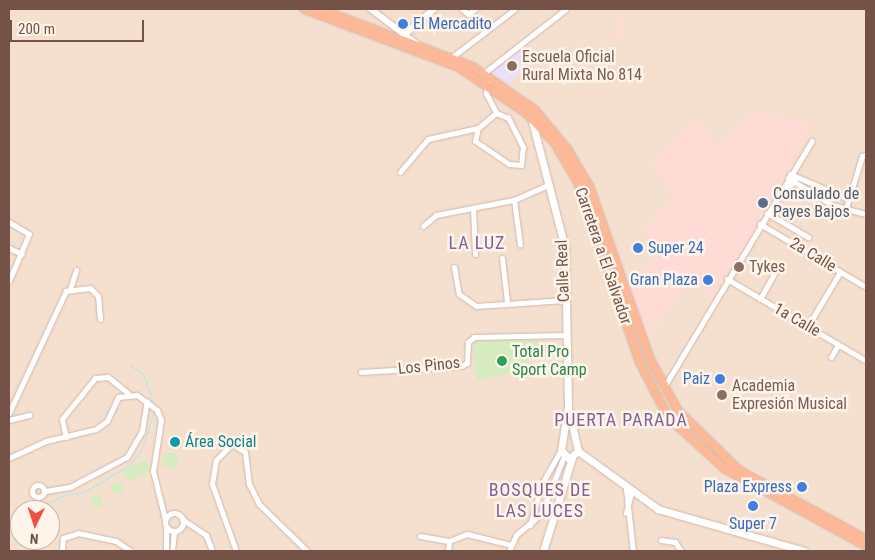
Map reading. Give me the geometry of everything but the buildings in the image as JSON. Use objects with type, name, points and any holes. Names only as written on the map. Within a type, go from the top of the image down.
[{"type":"highway","name":"Carretera a El Salvador","points":[[304,9],[449,63],[487,83],[526,113],[548,135],[578,183],[640,363],[668,417],[725,469],[866,546]]},
{"type":"highway","name":"Carretera a El Salvador","points":[[319,9],[401,36],[419,46],[452,57],[484,73],[535,110],[582,172],[603,217],[664,388],[686,422],[729,463],[866,539]]},
{"type":"highway","points":[[824,515],[866,534]]},
{"type":"highway","points":[[826,524],[866,550]]},
{"type":"main road","name":"Calle Real","points":[[526,113],[539,139],[565,248],[565,335],[568,406],[574,443],[578,451]]},
{"type":"main road","points":[[539,139],[548,135]]},
{"type":"main road","name":"Calle Real","points":[[565,443],[568,406]]},
{"type":"main road","points":[[543,551],[563,485],[567,458],[565,443],[574,443]]},
{"type":"main road","points":[[567,458],[578,451],[629,491],[677,518],[793,550],[804,551]]},
{"type":"main road","points":[[567,458],[580,456],[587,458]]},
{"type":"street","points":[[371,9],[401,36],[434,9]]},
{"type":"street","points":[[462,9],[468,14],[475,9]]},
{"type":"street","points":[[452,57],[515,9]]},
{"type":"street","points":[[484,73],[566,9]]},
{"type":"street","points":[[478,128],[477,144],[509,164],[521,165],[523,147],[508,118],[496,113],[490,100],[487,83]]},
{"type":"street","points":[[490,100],[497,90]]},
{"type":"street","points":[[400,172],[428,139],[478,128],[496,113]]},
{"type":"street","points":[[664,388],[727,279],[812,141]]},
{"type":"street","points":[[846,208],[862,156],[866,155]]},
{"type":"street","points":[[789,176],[846,208],[866,214]]},
{"type":"street","points":[[795,180],[848,199]]},
{"type":"street","points":[[777,196],[783,196],[795,180]]},
{"type":"street","points":[[423,226],[436,215],[514,200],[550,184]]},
{"type":"street","points":[[514,200],[520,245]]},
{"type":"street","points":[[473,208],[476,254]]},
{"type":"street","points":[[767,213],[808,237]]},
{"type":"street","points":[[9,222],[29,234],[9,281]]},
{"type":"street","name":"2a Calle","points":[[760,224],[866,287]]},
{"type":"street","points":[[9,248],[22,254]]},
{"type":"street","points":[[502,258],[507,300]]},
{"type":"street","points":[[454,267],[463,300],[483,306],[507,300],[565,300]]},
{"type":"street","points":[[760,299],[778,267]]},
{"type":"street","points":[[9,413],[59,300],[70,289],[76,270]]},
{"type":"street","points":[[808,326],[840,272]]},
{"type":"street","name":"1a Calle","points":[[727,279],[866,361]]},
{"type":"street","points":[[70,289],[90,288],[98,296],[100,319]]},
{"type":"street","name":"Los Pinos","points":[[361,372],[461,366],[467,363],[468,342],[474,337],[565,335]]},
{"type":"street","points":[[831,357],[838,345]]},
{"type":"street","points":[[66,437],[62,419],[95,378],[108,377],[128,393],[147,401],[160,420],[154,471],[165,519],[166,551]]},
{"type":"street","points":[[9,458],[32,446],[103,425],[118,397],[128,393]]},
{"type":"street","points":[[44,491],[70,487],[128,457],[142,431],[147,401]]},
{"type":"street","points":[[9,420],[29,415]]},
{"type":"street","points":[[236,551],[212,484],[216,460],[232,444],[244,452],[249,484],[259,504],[307,551]]},
{"type":"street","points":[[530,526],[542,483],[567,458]]},
{"type":"street","points":[[509,551],[511,545],[541,514],[567,458]]},
{"type":"street","points":[[629,491],[626,513],[632,551]]},
{"type":"street","points":[[163,511],[182,519],[206,535],[212,551]]},
{"type":"street","points":[[165,519],[170,514]]},
{"type":"street","points":[[181,528],[182,519]]},
{"type":"street","points":[[174,532],[181,528],[192,526]]},
{"type":"street","points":[[166,528],[174,532]]},
{"type":"street","points":[[172,551],[174,532]]},
{"type":"street","points":[[62,551],[63,538],[78,533],[116,541],[131,551]]},
{"type":"street","points":[[420,536],[449,541],[467,534],[511,545]]},
{"type":"street","points":[[661,540],[675,542],[682,551]]},
{"type":"street","points":[[448,551],[449,541]]},
{"type":"shaded area","name":"PUERTA PARADA","points":[[9,9],[866,9],[866,551],[9,551]]},
{"type":"shaded area","points":[[618,18],[624,19],[620,42],[614,41]]},
{"type":"shaded area","name":"Escuela Oficial Rural Mixta No 814","points":[[521,44],[535,62],[508,83],[489,71]]},
{"type":"shaded area","points":[[755,109],[812,125],[760,224],[711,296],[691,278],[647,340],[629,286],[662,250],[642,232],[674,196],[651,160],[698,119],[719,147]]},
{"type":"green space","name":"Total Pro Sport Camp","points":[[538,339],[539,352],[527,353],[530,369],[477,380],[473,340]]},
{"type":"green space","points":[[170,452],[178,460],[170,468],[162,460]]},
{"type":"green space","points":[[145,459],[151,470],[129,482],[123,471]]},
{"type":"green space","points":[[117,482],[123,488],[117,494],[111,488]]},
{"type":"green space","points":[[95,495],[99,495],[103,501],[99,507],[95,507],[91,503],[91,499]]},
{"type":"waterway","points":[[130,365],[143,374],[153,401]]},
{"type":"waterway","points":[[53,500],[62,496],[84,492],[128,466],[141,451],[154,411]]},
{"type":"place","name":"El Mercadito","points":[[403,24]]},
{"type":"place","name":"Escuela Oficial Rural Mixta No 814","points":[[512,66]]},
{"type":"place","name":"Consulado de Payes Bajos","points":[[763,203]]},
{"type":"place","name":"Super 24","points":[[638,248]]},
{"type":"place","name":"Tykes","points":[[739,267]]},
{"type":"place","name":"Gran Plaza","points":[[708,280]]},
{"type":"place","name":"Total Pro Sport Camp","points":[[502,361]]},
{"type":"place","name":"Paiz","points":[[720,379]]},
{"type":"place","name":"Academia Expresión Musical","points":[[722,395]]},
{"type":"place","name":"Área Social","points":[[175,442]]},
{"type":"place","name":"Plaza Express","points":[[802,487]]},
{"type":"place","name":"Super 7","points":[[753,506]]},
{"type":"district","name":"LA LUZ","points":[[477,243]]},
{"type":"district","name":"PUERTA PARADA","points":[[621,420]]},
{"type":"district","name":"BOSQUES DE LAS LUCES","points":[[540,501]]}]
